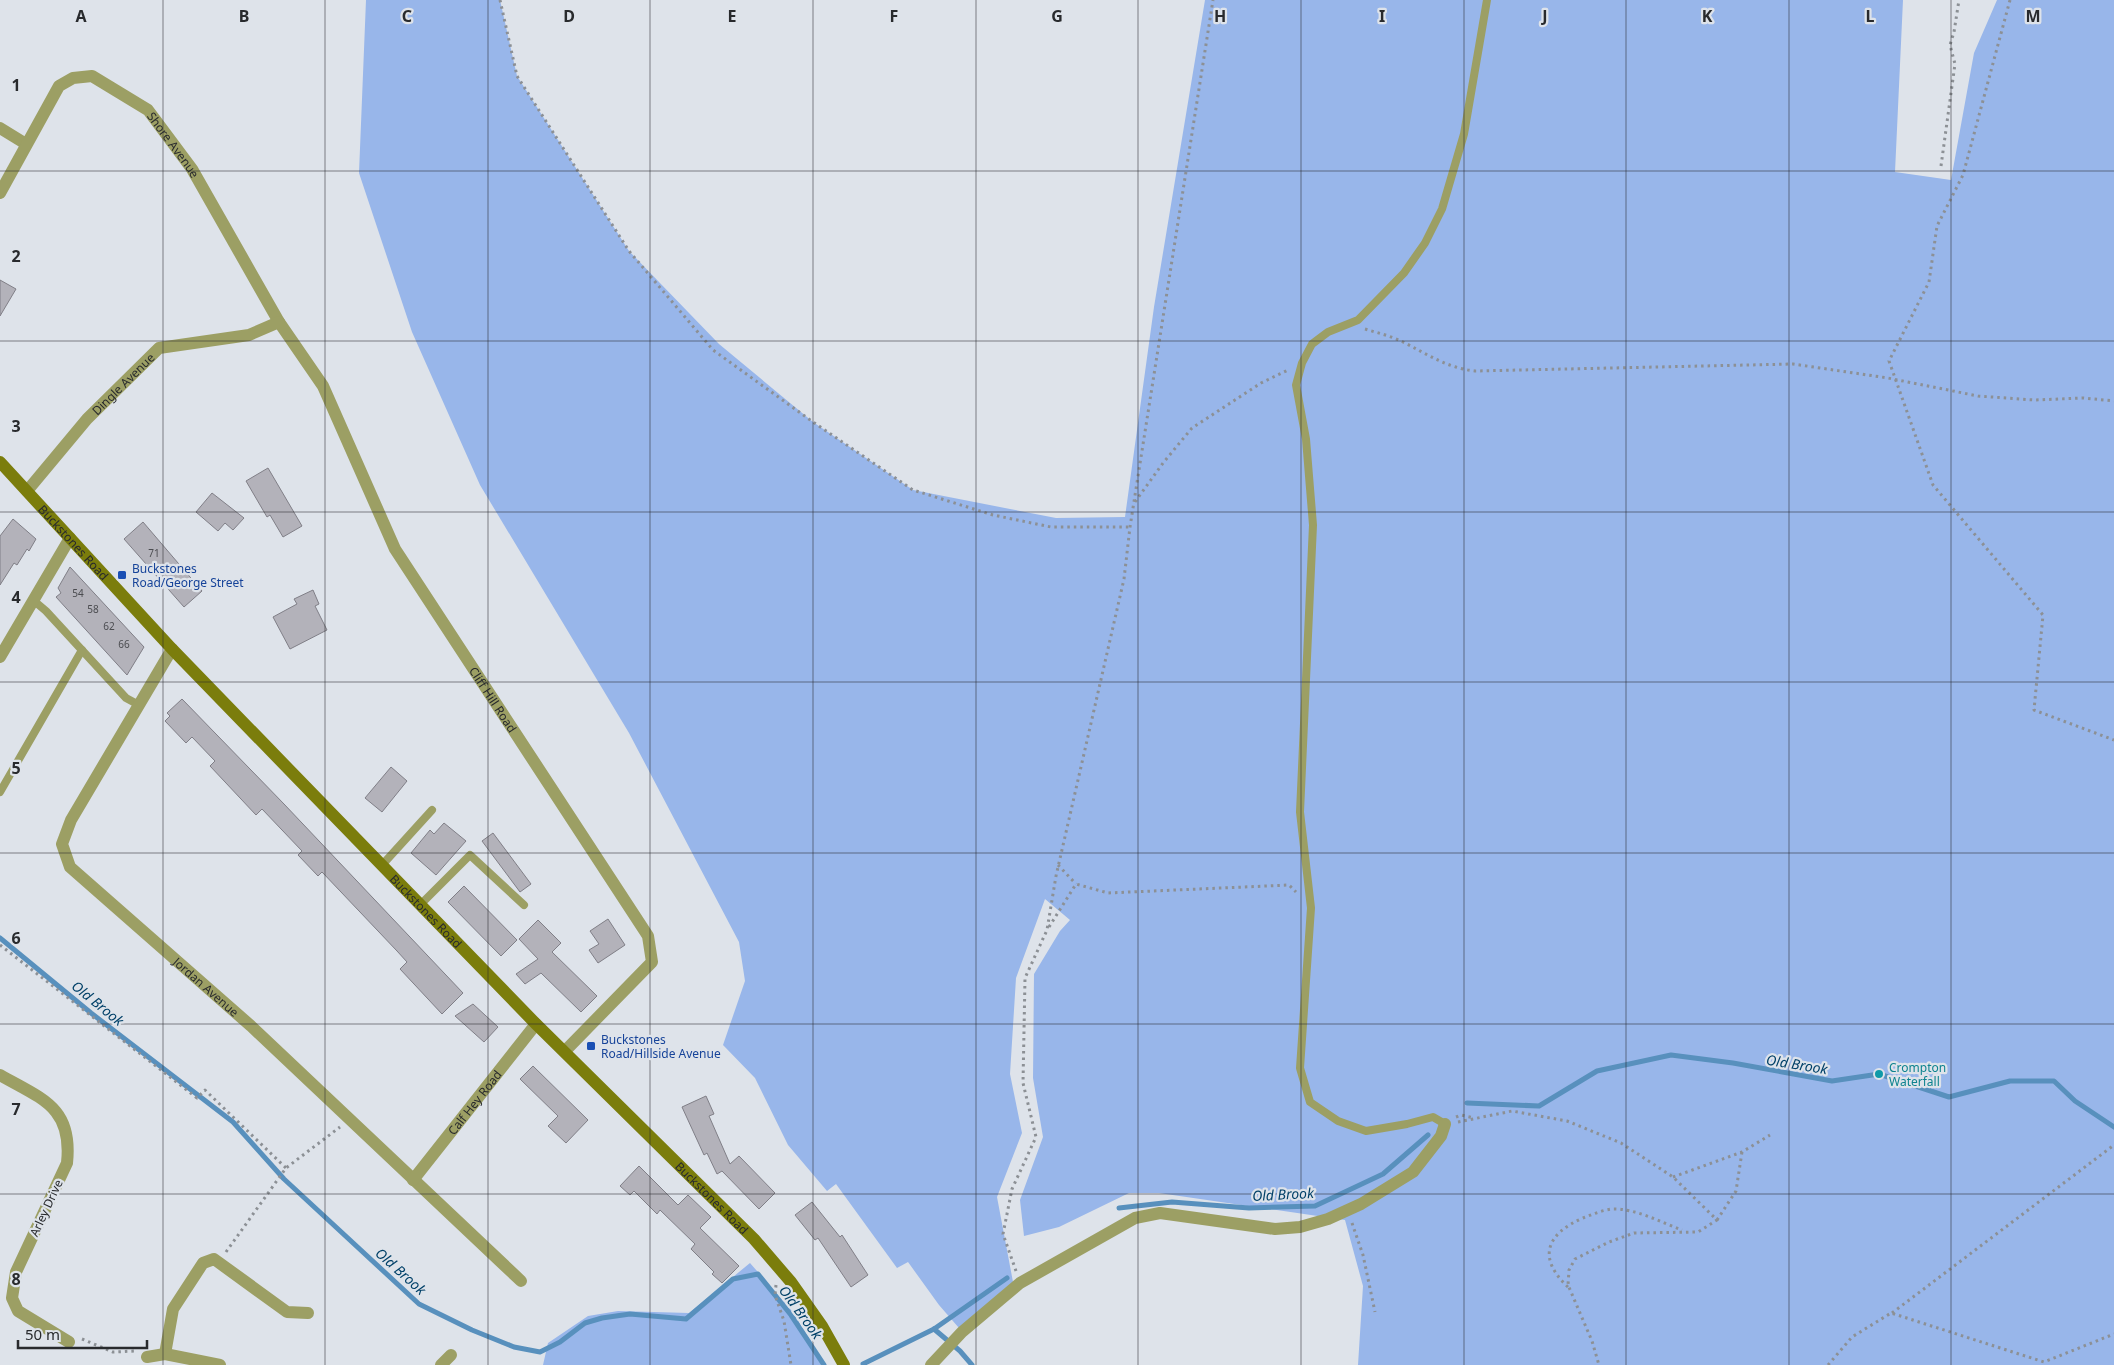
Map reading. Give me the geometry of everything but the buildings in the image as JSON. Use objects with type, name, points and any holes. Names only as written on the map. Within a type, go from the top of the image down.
[{"type":"main road","name":"Buckstones Road","points":[[0,462],[172,649],[383,864],[536,1024],[566,1051],[754,1239],[778,1267],[822,1326],[844,1365]]},
{"type":"street","name":"Shore Avenue","points":[[0,193],[59,86],[74,78],[92,76],[148,110],[192,169],[279,322]]},
{"type":"street","points":[[0,128],[26,144]]},
{"type":"street","name":"Dingle Avenue","points":[[27,491],[87,419],[159,348],[249,335],[279,322]]},
{"type":"street","name":"Cliff Hill Road","points":[[279,322],[323,386],[395,549],[648,936],[652,962],[566,1051]]},
{"type":"street","points":[[0,657],[70,538]]},
{"type":"street","name":"Jordan Avenue","points":[[172,649],[72,820],[62,844],[70,867],[250,1026],[521,1280]]},
{"type":"street","name":"Calf Hey Road","points":[[413,1180],[536,1024]]},
{"type":"street","name":"Arley Drive","points":[[0,1075],[44,1100],[59,1115],[67,1132],[69,1146],[67,1163],[16,1272],[12,1298],[18,1311],[69,1342]]},
{"type":"street","points":[[931,1365],[958,1336],[1020,1283],[1135,1218],[1160,1213],[1275,1230],[1300,1227],[1361,1204],[1413,1172],[1442,1136],[1445,1124]]},
{"type":"street","points":[[165,1354],[173,1309],[203,1262],[214,1259],[287,1312],[308,1313]]},
{"type":"street","points":[[147,1357],[165,1354],[220,1365]]},
{"type":"street","points":[[441,1365],[451,1355]]},
{"type":"lane","points":[[1445,1124],[1433,1117],[1407,1124],[1366,1131],[1338,1121],[1310,1102],[1300,1068],[1311,908],[1300,812],[1314,525],[1306,439],[1296,385],[1302,363],[1312,344],[1328,332],[1355,321],[1404,274],[1425,243],[1442,209],[1464,134],[1487,0]]},
{"type":"lane","points":[[33,600],[46,611],[126,698],[138,705]]},
{"type":"lane","points":[[0,792],[82,650]]},
{"type":"lane","points":[[383,864],[432,810]]},
{"type":"lane","points":[[421,904],[470,855],[524,904]]},
{"type":"path","points":[[500,0],[517,76],[629,251],[714,350],[813,422],[913,490],[993,515],[1052,527],[1130,527]]},
{"type":"path","points":[[1047,930],[1058,865],[1124,579],[1130,527],[1213,0]]},
{"type":"path","points":[[1941,166],[1955,64],[1950,45],[1959,0]]},
{"type":"path","points":[[2010,0],[1963,175],[1938,226],[1929,282],[1889,361],[1933,485],[2043,615],[2034,710],[2114,740]]},
{"type":"path","points":[[1355,321],[1362,328],[1401,341],[1432,358],[1458,369],[1475,371],[1793,364],[1896,380],[1978,396],[2034,400],[2084,398],[2114,402]]},
{"type":"path","points":[[1134,503],[1192,428],[1261,382],[1302,363]]},
{"type":"path","points":[[1058,865],[1076,884],[1108,893],[1289,884],[1311,908]]},
{"type":"path","points":[[1020,1283],[1003,1234],[1012,1189],[1036,1137],[1023,1083],[1024,978],[1047,930],[1076,884]]},
{"type":"path","points":[[0,945],[197,1098],[204,1090],[286,1168]]},
{"type":"path","points":[[1445,1124],[1512,1111],[1567,1121],[1621,1143],[1673,1177],[1717,1220]]},
{"type":"path","points":[[214,1259],[225,1254],[286,1168],[350,1119]]},
{"type":"path","points":[[1673,1177],[1742,1152],[1770,1135]]},
{"type":"path","points":[[1828,1365],[1852,1337],[1891,1313],[2114,1145]]},
{"type":"path","points":[[1599,1365],[1592,1341],[1570,1289],[1569,1270],[1575,1259],[1609,1242],[1642,1232],[1698,1232],[1717,1220],[1736,1191],[1742,1152]]},
{"type":"path","points":[[1570,1289],[1558,1278],[1551,1265],[1548,1251],[1551,1240],[1569,1224],[1611,1209],[1628,1211],[1684,1231]]},
{"type":"path","points":[[1353,1224],[1375,1312]]},
{"type":"path","points":[[778,1267],[775,1295],[784,1321],[791,1365]]},
{"type":"path","points":[[1891,1313],[2044,1362]]},
{"type":"path","points":[[2038,1365],[2114,1334]]},
{"type":"path","points":[[69,1342],[77,1337],[104,1350],[113,1352],[132,1350],[147,1357]]},
{"type":"shaded area","points":[[366,0],[500,0],[517,76],[629,251],[719,344],[813,422],[913,490],[1056,518],[1125,517],[1154,307],[1205,0],[1903,0],[1895,172],[1951,180],[1974,53],[1997,0],[2114,0],[2114,1365],[1358,1365],[1363,1286],[1345,1220],[1159,1193],[1129,1193],[1059,1227],[1024,1236],[1020,1200],[1043,1137],[1033,1078],[1034,974],[1060,931],[1070,920],[1045,899],[1016,978],[1010,1074],[1022,1133],[997,1197],[1013,1282],[959,1328],[939,1305],[908,1262],[897,1268],[836,1184],[827,1191],[788,1145],[755,1078],[723,1045],[745,981],[739,942],[629,733],[480,485],[412,332],[359,173]]},
{"type":"shaded area","points":[[750,1263],[792,1311],[825,1365],[543,1365],[548,1343],[588,1316],[618,1311],[689,1313]]},
{"type":"waterway","name":"Old Brook","points":[[0,938],[91,1013],[233,1122],[284,1179],[419,1304],[472,1330],[514,1347],[540,1352],[560,1342],[585,1323],[602,1318],[630,1314],[686,1319],[733,1279],[758,1274],[791,1315],[824,1365]]},
{"type":"waterway","name":"Old Brook","points":[[1467,1103],[1539,1106],[1597,1071],[1671,1055],[1733,1063],[1832,1081],[1879,1074],[1949,1097],[2010,1081],[2054,1081],[2075,1101],[2114,1127]]},
{"type":"waterway","name":"Old Brook","points":[[1119,1208],[1172,1202],[1249,1208],[1315,1206],[1383,1174],[1428,1135]]},
{"type":"waterway","name":"Old Brook","points":[[863,1364],[934,1329],[1007,1278]]},
{"type":"waterway","points":[[934,1329],[960,1351],[972,1365]]},
{"type":"place","name":"Buckstones Road/George Street","points":[[122,575]]},
{"type":"place","name":"Buckstones Road/Hillside Avenue","points":[[591,1046]]},
{"type":"place","name":"Crompton Waterfall","points":[[1879,1074]]}]
